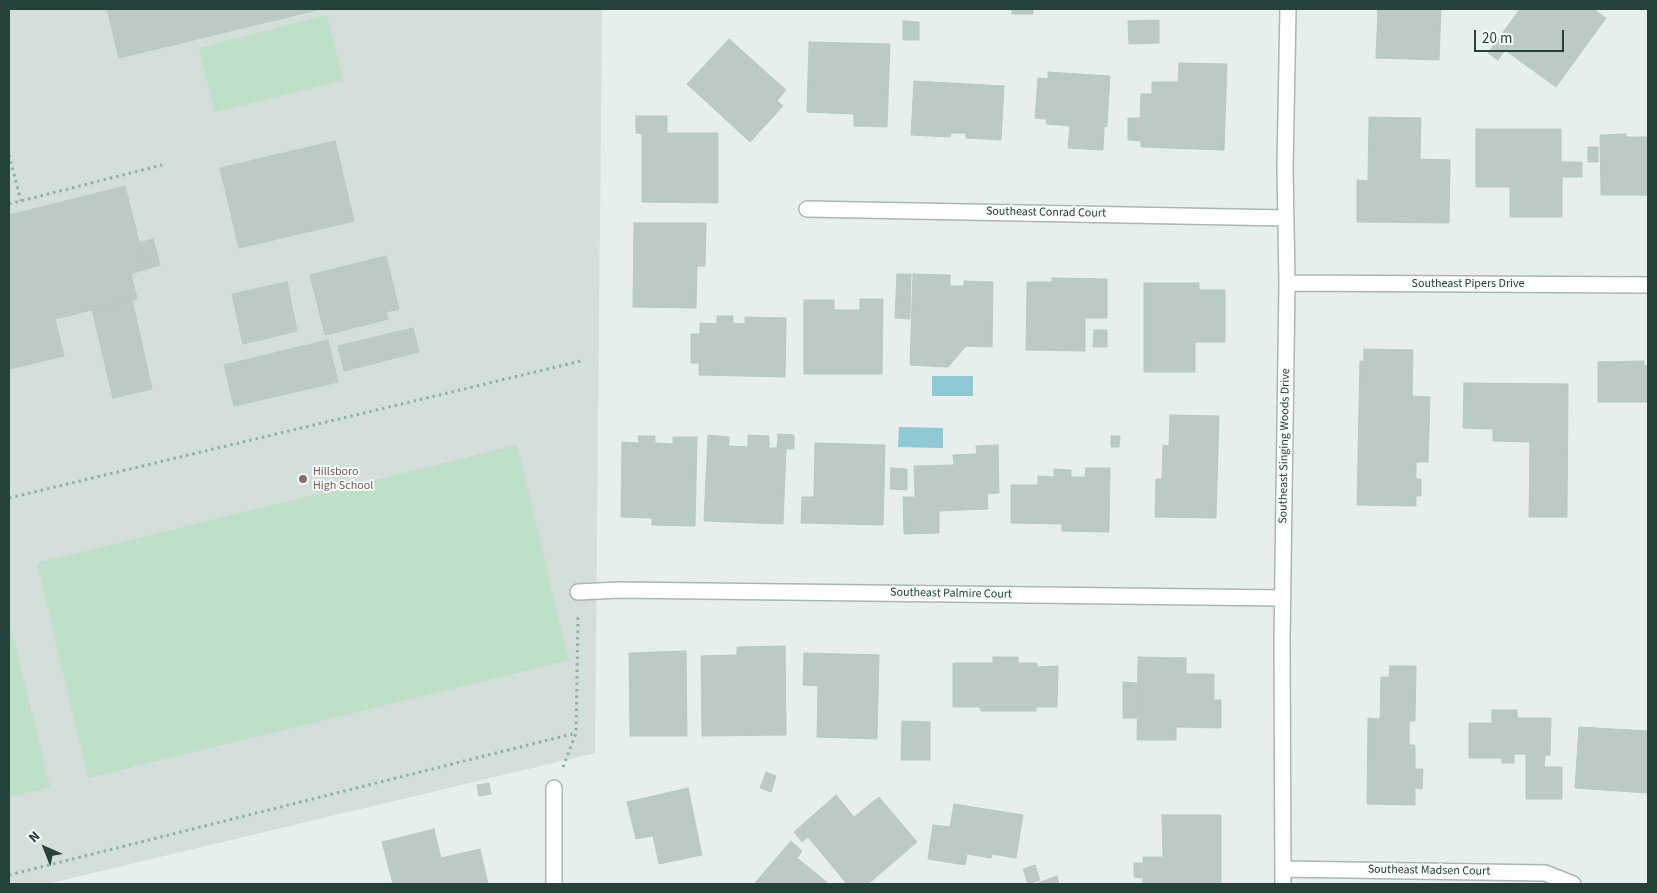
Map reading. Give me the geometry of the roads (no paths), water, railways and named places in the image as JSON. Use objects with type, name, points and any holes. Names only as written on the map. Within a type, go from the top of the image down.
[{"type":"street","name":"Southeast Singing Woods Drive","points":[[1283,877],[1283,598],[1288,9]]},
{"type":"street","name":"Southeast Conrad Court","points":[[807,209],[1286,218]]},
{"type":"street","name":"Southeast Pipers Drive","points":[[1287,283],[1648,285]]},
{"type":"street","name":"Southeast Palmire Court","points":[[578,592],[619,590],[1283,598]]},
{"type":"street","points":[[554,788],[554,884]]},
{"type":"street","name":"Southeast Madsen Court","points":[[1283,877],[1545,873],[1573,884]]},
{"type":"water","points":[[932,376],[973,376],[973,396],[932,396]]},
{"type":"water","points":[[899,427],[943,428],[943,448],[898,447]]},
{"type":"place","name":"Hillsboro High School","points":[[303,479]]}]
